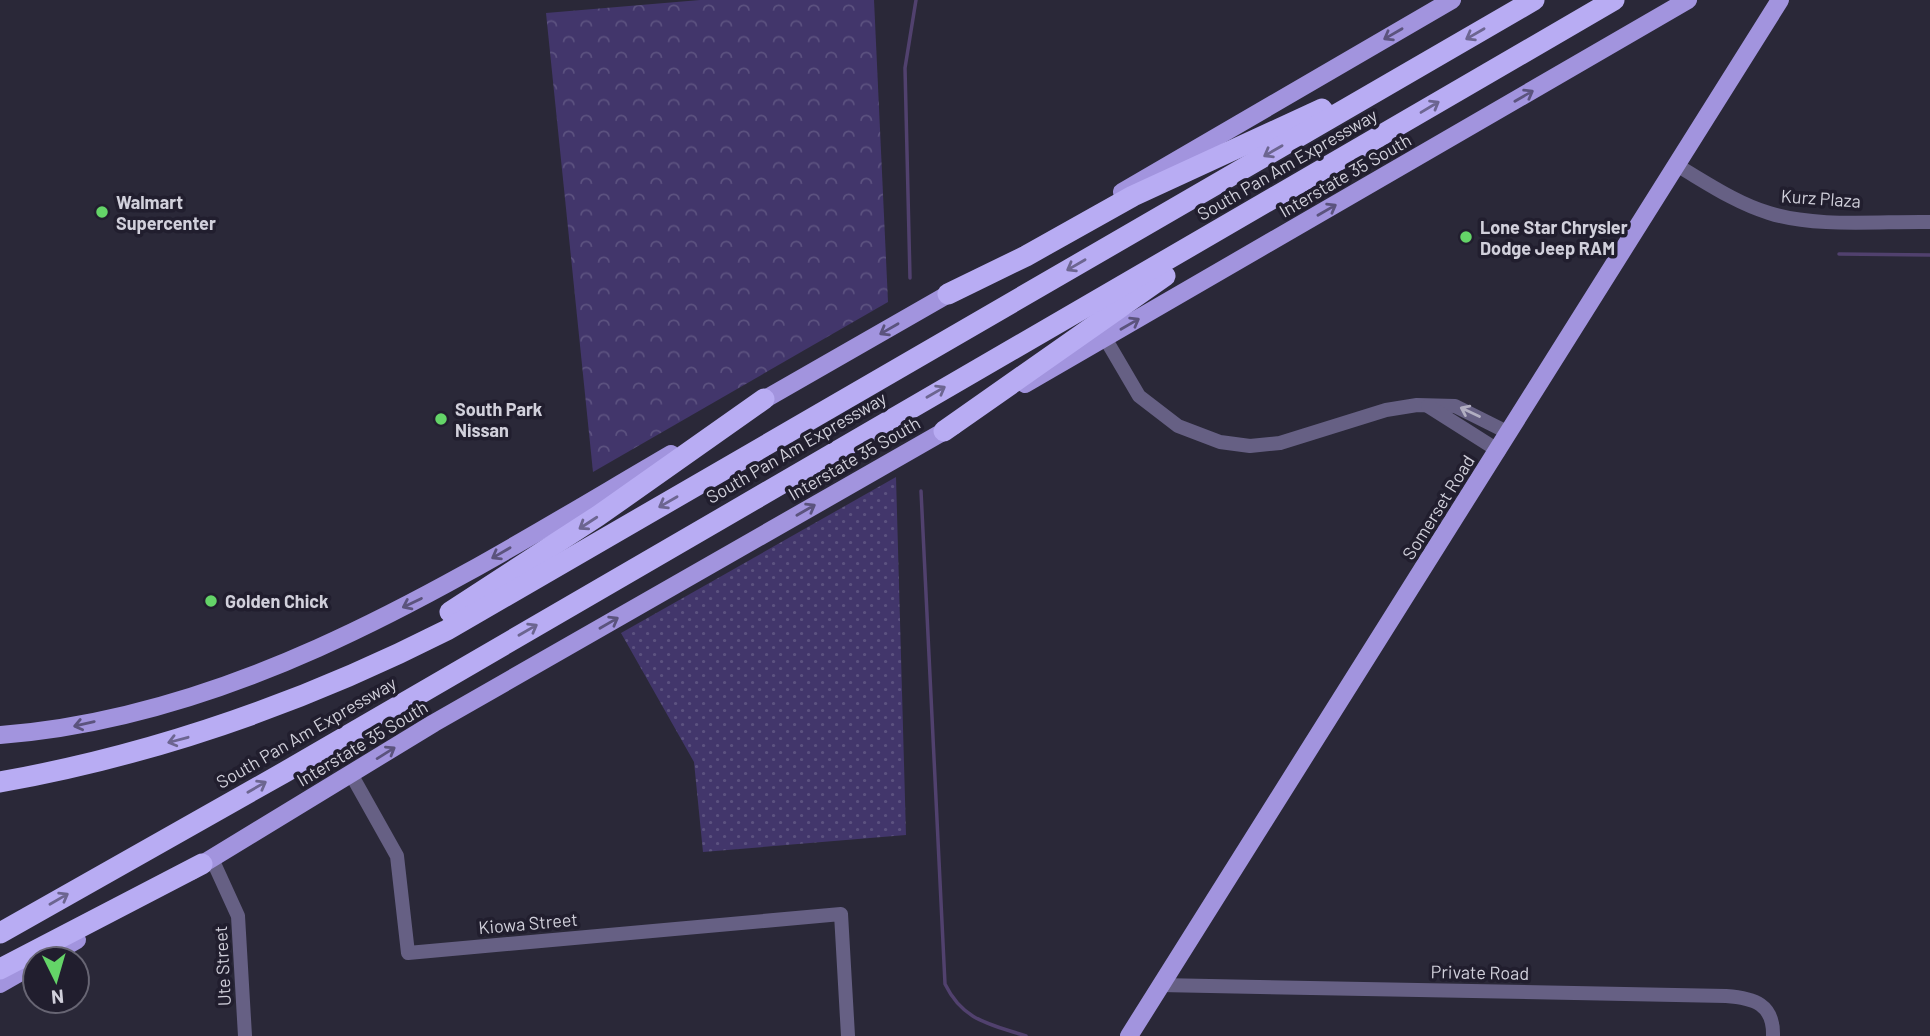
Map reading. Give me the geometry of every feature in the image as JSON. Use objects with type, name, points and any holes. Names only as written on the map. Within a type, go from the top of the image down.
[{"type":"highway","name":"South Pan Am Expressway","points":[[0,782],[77,767],[227,726],[347,678],[447,630],[1534,0]]},
{"type":"highway","name":"South Pan Am Expressway","points":[[0,933],[1323,171],[1614,0]]},
{"type":"highway","points":[[948,294],[1026,256],[1146,190],[1417,68]]},
{"type":"highway","points":[[944,431],[1114,310],[1323,171]]},
{"type":"highway","points":[[227,726],[402,639],[481,593],[764,399]]},
{"type":"highway","points":[[0,969],[207,862]]},
{"type":"main road","points":[[0,735],[73,727],[127,714],[244,679],[341,638],[471,571],[1452,0]]},
{"type":"main road","name":"Interstate 35 South","points":[[68,945],[444,717],[1688,0]]},
{"type":"main road","name":"Somerset Road","points":[[1129,1036],[1780,0]]},
{"type":"main road","points":[[0,984],[21,972]]},
{"type":"street","name":"Kurz Plaza","points":[[1678,166],[1733,198],[1770,214],[1809,219],[1930,222]]},
{"type":"street","points":[[1105,338],[1139,396],[1178,426],[1220,442],[1250,446],[1280,443],[1396,407],[1427,405],[1455,406],[1468,410],[1510,433]]},
{"type":"street","points":[[1427,405],[1499,451]]},
{"type":"street","name":"Kiowa Street","points":[[351,774],[397,856],[408,953],[842,914],[848,1036]]},
{"type":"street","name":"Ute Street","points":[[207,862],[239,916],[245,1036]]},
{"type":"street","name":"Private Road","points":[[1160,985],[1726,996],[1749,998],[1762,1004],[1770,1014],[1773,1036]]},
{"type":"green space","points":[[700,0],[874,0],[888,302],[593,472],[546,13]]},
{"type":"green space","points":[[896,477],[906,835],[703,852],[694,762],[621,633]]},
{"type":"waterway","points":[[910,278],[905,68],[916,0]]},
{"type":"waterway","points":[[1839,254],[1930,255]]},
{"type":"waterway","points":[[921,491],[945,984],[969,1014],[989,1024],[1026,1036]]},
{"type":"place","name":"Walmart Supercenter","points":[[102,212]]},
{"type":"place","name":"Lone Star Chrysler Dodge Jeep RAM","points":[[1466,237]]},
{"type":"place","name":"South Park Nissan","points":[[441,419]]},
{"type":"place","name":"Golden Chick","points":[[211,601]]}]
